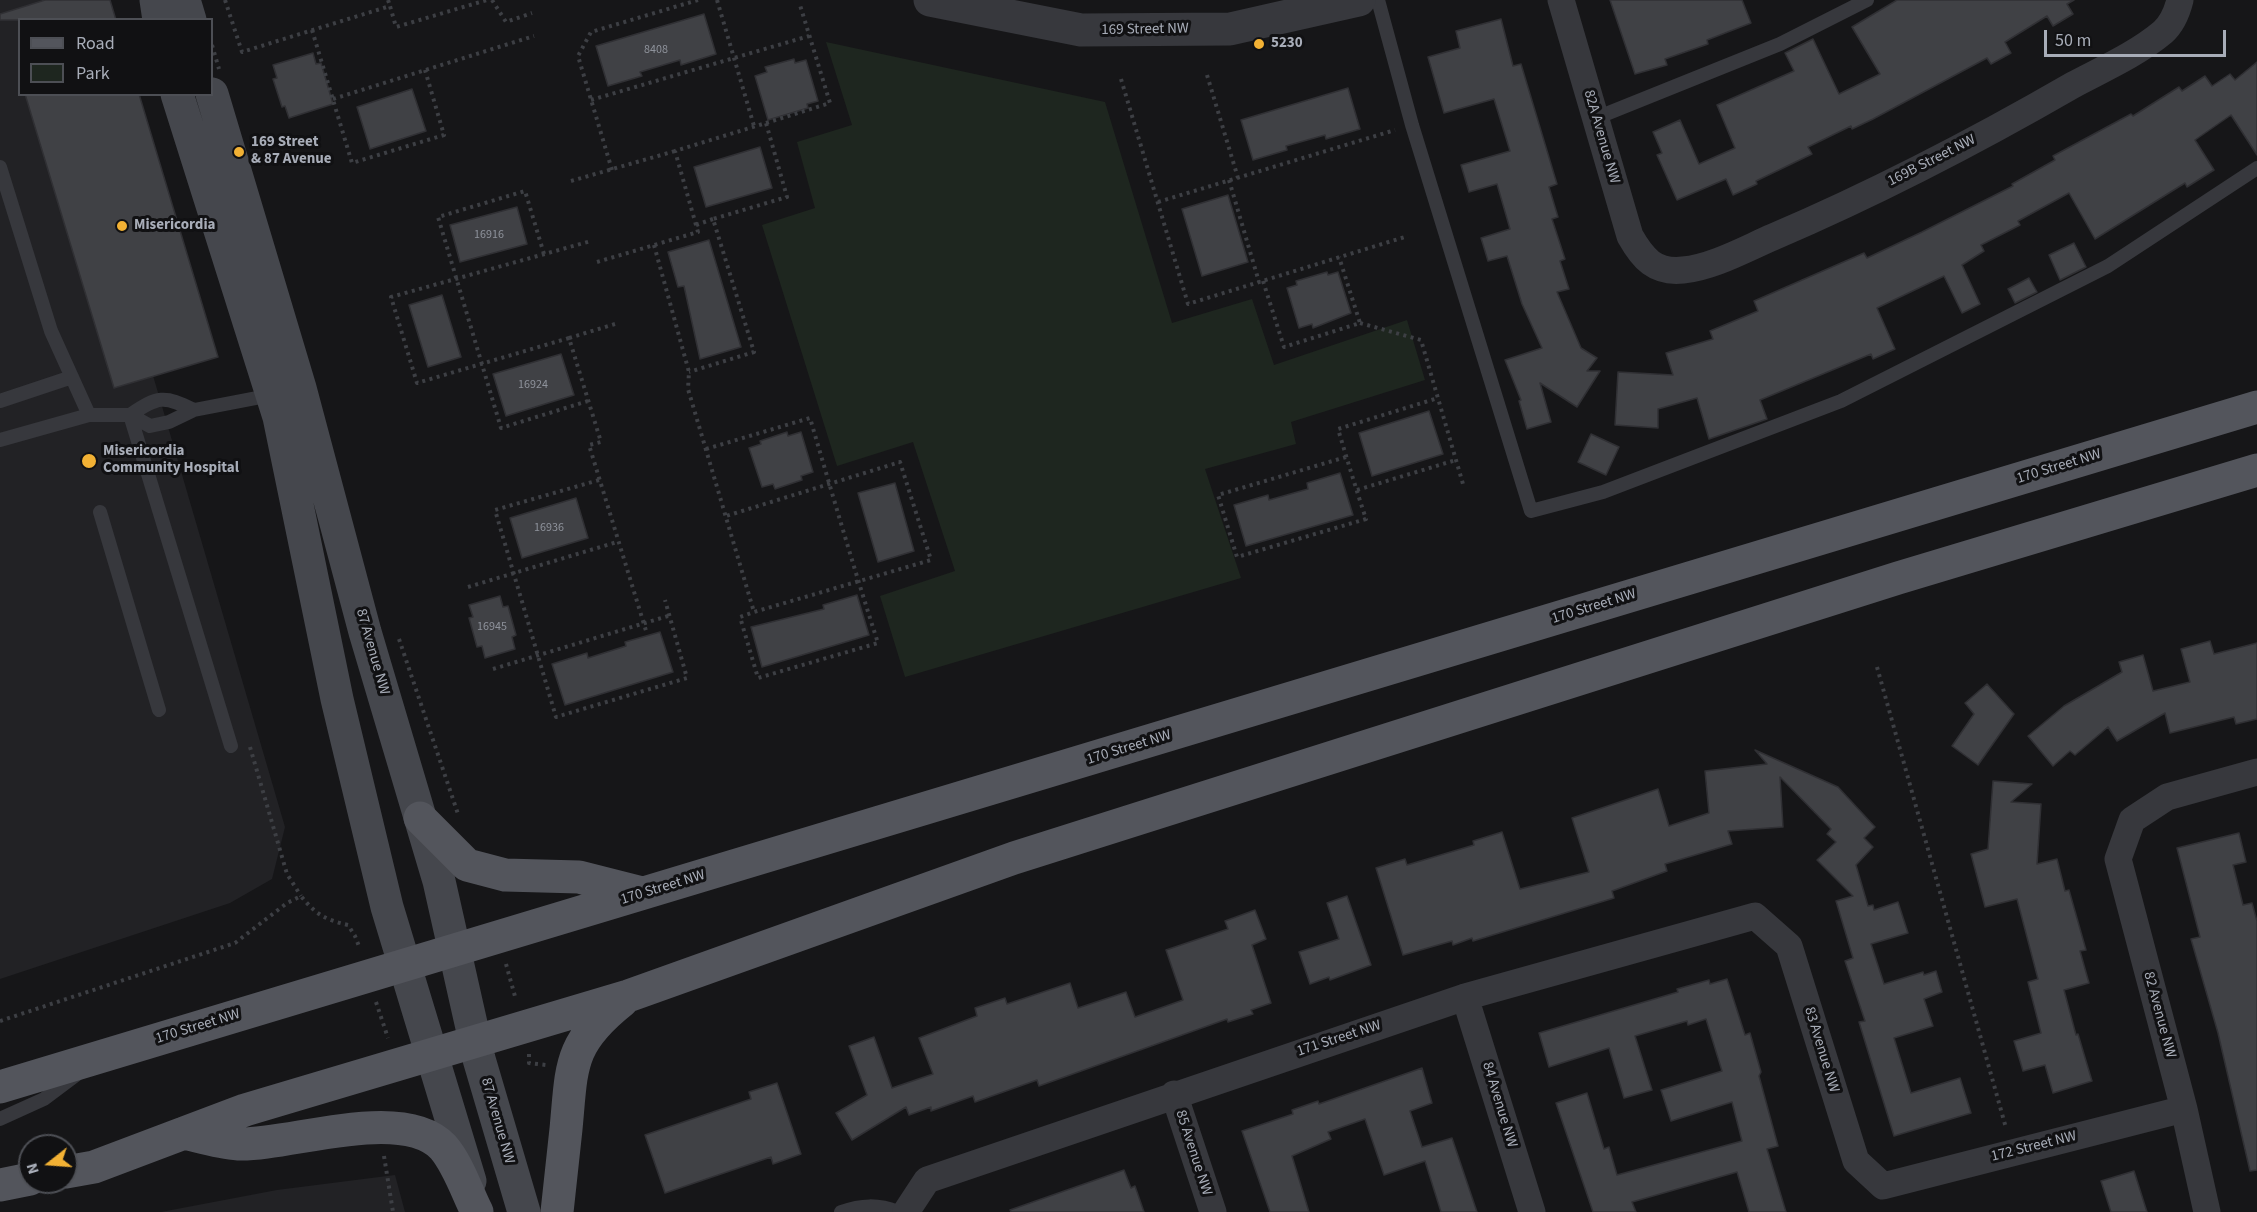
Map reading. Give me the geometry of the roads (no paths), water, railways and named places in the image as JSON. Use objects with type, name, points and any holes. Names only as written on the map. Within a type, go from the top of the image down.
[{"type":"main road","points":[[156,0],[159,18]]},
{"type":"main road","points":[[184,0],[189,18]]},
{"type":"main road","name":"87 Avenue NW","points":[[217,86],[286,392],[365,632],[420,818],[456,949],[476,1042],[524,1212]]},
{"type":"main road","name":"87 Avenue NW","points":[[178,96],[236,289],[286,392],[288,458],[337,699],[387,907],[478,1212]]},
{"type":"main road","name":"170 Street NW","points":[[0,1087],[2257,407]]},
{"type":"main road","points":[[78,1170],[94,1167],[245,1110],[628,996],[1014,858],[1898,578],[2257,470]]},
{"type":"main road","points":[[420,818],[466,865],[505,875],[579,878],[644,893]]},
{"type":"main road","points":[[557,1212],[571,1068],[582,1043],[601,1018],[628,996]]},
{"type":"main road","points":[[182,1133],[238,1144],[336,1130],[406,1130],[427,1136],[443,1147],[478,1212]]},
{"type":"main road","points":[[0,1185],[18,1181]]},
{"type":"street","name":"169 Street NW","points":[[930,0],[1081,30],[1230,29],[1359,0]]},
{"type":"street","name":"82A Avenue NW","points":[[1561,0],[1630,236],[1645,259],[1654,267]]},
{"type":"street","name":"169B Street NW","points":[[1654,267],[1684,270],[1729,256],[1806,223],[1959,148],[2145,45],[2171,24],[2180,0]]},
{"type":"street","name":"82 Avenue NW","points":[[2207,1212],[2184,1109],[2118,859],[2132,820],[2167,797],[2257,772]]},
{"type":"street","name":"171 Street NW","points":[[906,1212],[927,1180],[1174,1094],[1465,997],[1755,916]]},
{"type":"street","name":"83 Avenue NW","points":[[1755,916],[1789,946],[1856,1161],[1884,1186]]},
{"type":"street","name":"84 Avenue NW","points":[[1465,997],[1532,1212]]},
{"type":"street","name":"85 Avenue NW","points":[[1174,1094],[1213,1212]]},
{"type":"street","name":"172 Street NW","points":[[1884,1186],[2184,1109]]},
{"type":"lane","points":[[1378,0],[1412,125],[1531,511],[1603,492],[1841,401],[2108,266],[2257,168]]},
{"type":"lane","points":[[1596,118],[1780,44],[1867,0]]},
{"type":"lane","points":[[0,167],[51,331],[89,416]]},
{"type":"lane","points":[[0,401],[72,378]]},
{"type":"lane","points":[[0,440],[89,416],[130,415],[150,426],[169,422],[194,410],[286,392]]},
{"type":"lane","points":[[130,415],[148,403],[170,399],[194,410]]},
{"type":"lane","points":[[130,415],[231,746]]},
{"type":"lane","points":[[100,512],[159,710]]},
{"type":"lane","points":[[0,1119],[44,1099],[96,1058]]},
{"type":"lane","points":[[841,1212],[857,1207],[882,1206],[898,1212]]},
{"type":"place","name":"5230","points":[[1259,44]]},
{"type":"place","name":"169 Street & 87 Avenue","points":[[239,152]]},
{"type":"place","name":"Misericordia","points":[[122,226]]},
{"type":"place","name":"Misericordia Community Hospital","points":[[89,461]]}]
